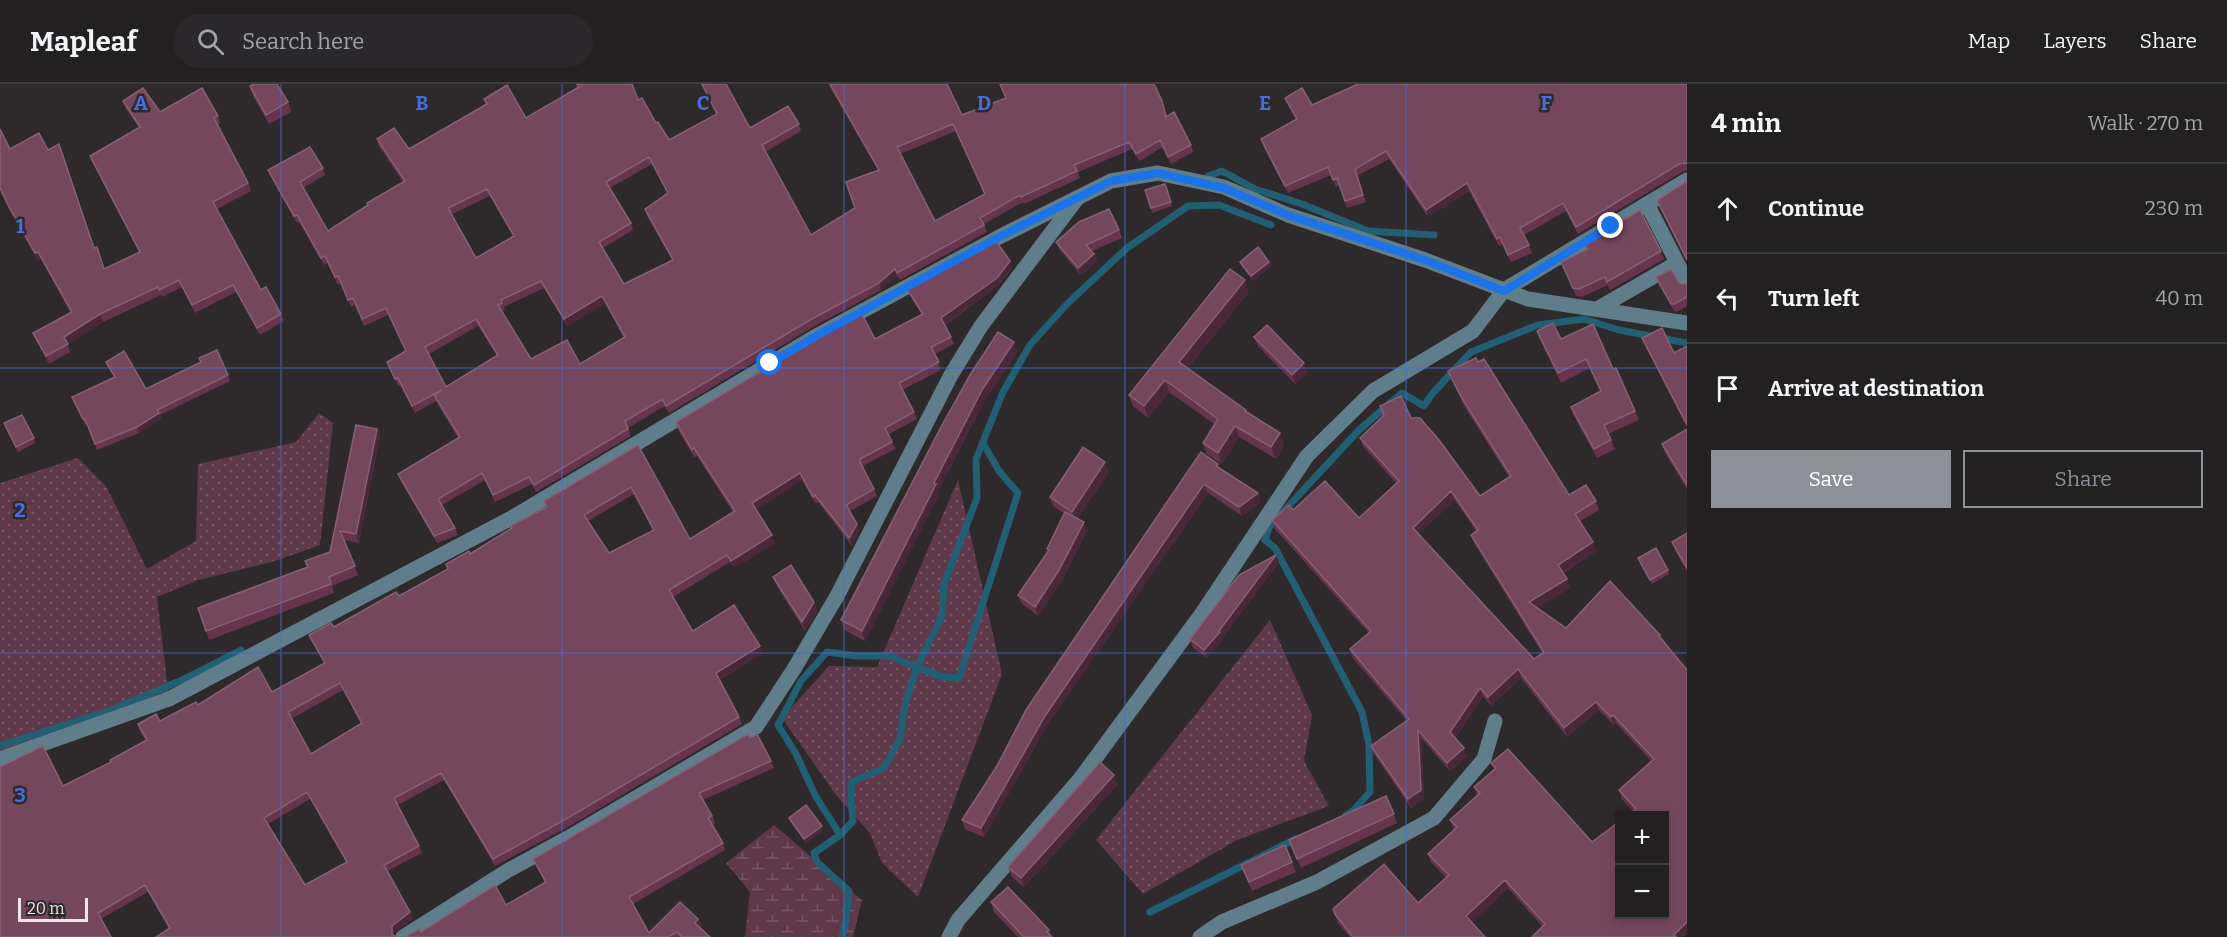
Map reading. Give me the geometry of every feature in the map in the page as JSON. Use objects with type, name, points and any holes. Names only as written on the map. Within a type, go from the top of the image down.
[{"type":"street","points":[[0,759],[169,699],[515,516],[818,335],[1001,236],[1111,181],[1158,173],[1224,188],[1288,215],[1425,260],[1528,299],[1687,323]]},
{"type":"street","points":[[949,937],[958,920],[1098,756],[1203,612],[1307,456],[1373,391],[1473,331],[1504,291],[1687,180]]},
{"type":"street","points":[[403,937],[507,871],[573,835],[756,727],[794,669],[837,596],[951,375],[981,326],[1078,197]]},
{"type":"street","points":[[1647,204],[1687,282]]},
{"type":"street","points":[[1597,309],[1677,263]]},
{"type":"street","points":[[1200,937],[1222,922],[1317,882],[1434,818],[1484,759],[1495,721]]},
{"type":"green space","points":[[319,413],[333,423],[320,545],[275,561],[198,580],[157,597],[169,699],[0,759],[0,483],[78,458],[106,486],[147,569],[196,541],[198,464],[296,442]]},
{"type":"green space","points":[[958,480],[1002,674],[918,897],[882,863],[870,833],[836,795],[782,718],[829,666],[877,667]]},
{"type":"green space","points":[[1270,620],[1312,715],[1304,761],[1329,806],[1237,840],[1143,894],[1096,840]]},
{"type":"green space","points":[[774,825],[862,900],[853,937],[745,937],[750,892],[726,863]]},
{"type":"building","points":[[277,84],[288,102],[266,115],[250,86]]},
{"type":"building","points":[[577,84],[632,84],[638,100],[642,98],[669,140],[717,114],[702,84],[726,84],[750,128],[788,106],[799,124],[762,145],[811,235],[855,208],[846,182],[879,170],[830,84],[947,84],[962,115],[1006,98],[1000,84],[1154,84],[1166,117],[1174,112],[1191,145],[1168,157],[1160,140],[1136,154],[1129,142],[1074,165],[1077,171],[1021,197],[1020,195],[980,218],[984,225],[897,273],[895,269],[879,283],[810,320],[666,406],[661,400],[625,421],[628,429],[534,485],[529,477],[493,495],[482,473],[438,499],[455,528],[434,536],[398,474],[460,437],[434,395],[442,390],[412,406],[387,362],[406,351],[386,308],[362,319],[353,298],[348,300],[338,276],[335,277],[325,256],[321,258],[268,170],[310,147],[323,168],[300,182],[328,231],[368,205],[367,203],[405,181],[377,139],[394,128],[409,149],[487,104],[484,99],[507,85],[526,118],[579,87]],"holes":[[[953,124],[985,194],[935,221],[897,147]],[[649,157],[668,193],[645,209],[673,260],[624,284],[599,242],[631,223],[606,182]],[[487,189],[514,236],[476,258],[448,208]],[[541,281],[564,319],[602,296],[625,337],[580,364],[567,340],[531,359],[498,305],[502,303],[501,300]],[[476,319],[498,355],[446,387],[425,347]]]},
{"type":"building","points":[[1358,84],[1687,84],[1687,164],[1679,164],[1576,227],[1563,203],[1520,228],[1529,245],[1508,255],[1500,237],[1497,239],[1467,183],[1426,210],[1386,151],[1355,169],[1363,195],[1345,201],[1337,178],[1333,180],[1328,167],[1285,186],[1261,139],[1297,119],[1285,98],[1302,88],[1312,105]]},
{"type":"building","points":[[143,88],[160,112],[202,88],[218,116],[214,118],[248,183],[213,202],[261,290],[266,287],[281,314],[257,328],[233,285],[192,305],[179,280],[159,290],[158,287],[100,314],[64,337],[68,344],[46,356],[33,333],[72,312],[38,252],[35,253],[0,188],[0,129],[10,149],[39,133],[48,150],[59,144],[94,248],[97,247],[104,269],[140,252],[90,156],[140,127],[123,101]]},
{"type":"building","points":[[1687,181],[1687,260],[1657,200]]},
{"type":"building","points":[[1165,184],[1171,202],[1151,208],[1145,190]]},
{"type":"building","points":[[1109,209],[1119,230],[1086,245],[1094,254],[1078,268],[1056,242],[1079,222]]},
{"type":"building","points":[[1640,210],[1661,251],[1607,282],[1605,277],[1579,289],[1573,288],[1561,262],[1588,249],[1585,243]]},
{"type":"building","points":[[996,241],[1010,261],[997,278],[941,318],[951,337],[931,347],[939,362],[899,383],[914,412],[885,428],[892,442],[860,459],[874,489],[846,505],[857,524],[849,538],[815,495],[813,497],[800,473],[752,503],[772,535],[731,561],[727,555],[669,590],[693,631],[734,605],[760,646],[716,673],[739,717],[566,819],[493,859],[441,773],[394,798],[419,846],[384,865],[410,912],[392,926],[392,934],[396,937],[156,937],[170,928],[145,885],[98,913],[111,937],[0,937],[0,767],[43,746],[63,786],[111,762],[110,760],[147,740],[138,724],[156,714],[160,721],[196,702],[198,705],[258,667],[272,692],[325,663],[309,635],[331,623],[334,627],[396,592],[399,596],[448,569],[446,564],[469,551],[470,554],[512,528],[510,526],[547,507],[544,501],[638,445],[690,539],[735,511],[694,448],[692,450],[676,422],[820,336],[862,314],[875,339],[923,314],[907,289]],"holes":[[[631,487],[654,530],[609,553],[584,515]],[[340,683],[362,723],[311,754],[288,712]],[[307,792],[347,862],[305,885],[264,818]]]},
{"type":"building","points":[[1258,247],[1269,262],[1251,276],[1240,262]]},
{"type":"building","points":[[1230,269],[1245,280],[1179,362],[1245,411],[1280,433],[1271,447],[1235,426],[1218,453],[1203,443],[1218,419],[1165,380],[1144,406],[1129,395]]},
{"type":"building","points":[[1671,269],[1679,283],[1687,283],[1687,297],[1674,304],[1671,304],[1656,277]]},
{"type":"building","points":[[1553,323],[1561,339],[1593,324],[1635,411],[1604,425],[1611,440],[1594,449],[1571,407],[1601,391],[1586,359],[1558,373],[1537,331]]},
{"type":"building","points":[[1267,325],[1304,363],[1292,375],[1254,337]]},
{"type":"building","points":[[1662,328],[1674,353],[1687,346],[1687,425],[1642,338]]},
{"type":"building","points":[[998,332],[1014,342],[982,390],[862,631],[841,620],[941,427],[970,375]]},
{"type":"building","points":[[217,350],[228,375],[157,410],[159,413],[137,427],[95,444],[85,419],[72,397],[115,377],[106,362],[124,351],[146,389],[201,362],[199,358]]},
{"type":"building","points":[[1476,358],[1478,362],[1484,359],[1569,495],[1586,485],[1596,501],[1575,514],[1593,542],[1558,565],[1567,579],[1529,602],[1566,628],[1610,581],[1660,635],[1687,670],[1687,922],[1674,935],[1676,937],[1532,937],[1545,924],[1505,880],[1466,916],[1485,937],[1353,937],[1333,909],[1384,864],[1418,903],[1449,875],[1428,854],[1457,827],[1450,820],[1480,793],[1474,787],[1496,768],[1491,763],[1508,749],[1592,842],[1615,825],[1615,919],[1669,919],[1669,811],[1633,811],[1636,809],[1619,790],[1654,759],[1613,715],[1611,717],[1596,702],[1564,728],[1518,669],[1488,697],[1480,688],[1450,732],[1464,748],[1447,763],[1418,730],[1421,790],[1408,799],[1371,746],[1409,719],[1350,649],[1371,631],[1272,520],[1289,505],[1293,510],[1325,481],[1359,518],[1399,481],[1360,438],[1384,415],[1380,406],[1401,396],[1411,418],[1420,418],[1480,496],[1511,476],[1460,395],[1448,371]],"holes":[[[1451,491],[1478,530],[1471,535],[1544,652],[1534,659],[1413,528]]]},
{"type":"building","points":[[22,415],[34,438],[16,447],[4,423]]},
{"type":"building","points":[[356,425],[377,429],[356,534],[340,531],[355,566],[329,577],[331,584],[206,631],[198,608],[308,567],[305,561],[330,552]]},
{"type":"building","points":[[1687,429],[1687,485],[1662,444]]},
{"type":"building","points":[[1083,447],[1105,462],[1072,512],[1050,497]]},
{"type":"building","points":[[1201,452],[1218,464],[1216,466],[1258,493],[1239,507],[1204,484],[1045,716],[981,828],[962,820],[997,766],[1026,710]]},
{"type":"building","points":[[1065,512],[1084,522],[1059,570],[1035,607],[1018,595],[1049,550],[1047,549]]},
{"type":"building","points":[[1687,533],[1687,568],[1672,542]]},
{"type":"building","points":[[1656,548],[1668,570],[1650,580],[1638,558]]},
{"type":"building","points":[[1276,555],[1220,632],[1204,650],[1190,639],[1239,575]]},
{"type":"building","points":[[791,565],[814,602],[802,622],[773,577]]},
{"type":"building","points":[[748,734],[750,738],[757,734],[771,761],[699,793],[712,816],[708,818],[723,843],[629,897],[649,933],[680,902],[698,919],[695,923],[710,937],[682,937],[677,932],[668,937],[405,937],[419,929],[421,932],[495,885],[506,905],[546,882],[533,859]]},
{"type":"building","points":[[1100,762],[1114,775],[1021,878],[1008,867]]},
{"type":"building","points":[[1386,796],[1394,814],[1297,859],[1289,840]]},
{"type":"building","points":[[806,805],[822,826],[804,839],[789,818]]},
{"type":"building","points":[[1285,845],[1292,862],[1249,882],[1241,865]]},
{"type":"building","points":[[1008,887],[1049,930],[1047,932],[1052,937],[1024,937],[991,902]]},
{"type":"waterway","points":[[1208,176],[1222,171],[1255,189],[1302,204],[1368,231],[1434,235]]},
{"type":"waterway","points":[[842,937],[849,891],[817,862],[814,853],[840,835],[853,821],[852,782],[884,768],[900,739],[905,704],[917,667],[942,616],[944,584],[977,498],[976,459],[1003,392],[1030,345],[1068,303],[1127,248],[1188,206],[1219,205],[1271,225]]},
{"type":"waterway","points":[[1346,815],[1352,812],[1370,792],[1369,745],[1362,712],[1275,548],[1265,540],[1269,527],[1360,429],[1402,393],[1424,406],[1432,394],[1471,352],[1538,325],[1584,319],[1619,330],[1687,343]]},
{"type":"waterway","points":[[840,835],[815,795],[796,754],[778,725],[801,681],[827,652],[857,656],[889,656],[942,677],[959,678],[1018,493],[999,471],[983,443]]},
{"type":"waterway","points":[[0,746],[114,709],[182,680],[241,650]]},
{"type":"waterway","points":[[1150,912],[1296,839]]},
{"type":"route","points":[[770,363],[1001,236],[1111,181],[1158,173],[1224,188],[1288,215],[1425,260],[1504,291],[1611,226]]}]
